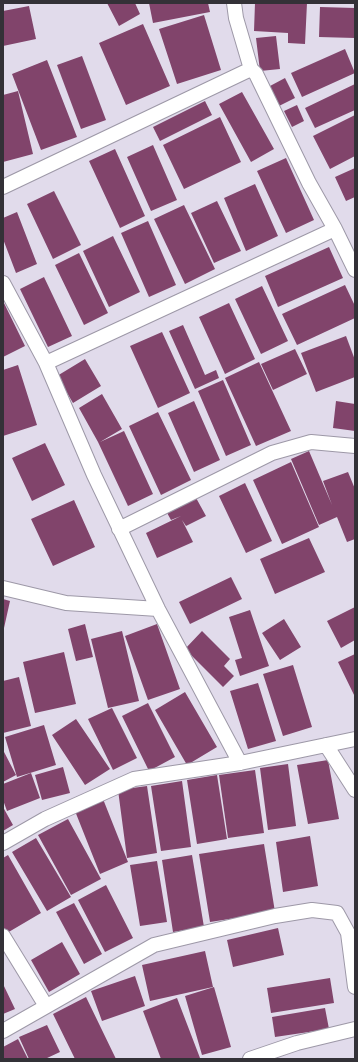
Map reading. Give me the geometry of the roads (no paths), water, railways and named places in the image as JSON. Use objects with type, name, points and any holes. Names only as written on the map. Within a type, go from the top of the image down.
[{"type":"street","points":[[234,3],[236,18],[251,69],[256,74],[309,183],[335,229],[355,270]]},
{"type":"street","points":[[3,187],[251,69]]},
{"type":"street","points":[[46,363],[335,229]]},
{"type":"street","points":[[3,282],[46,363],[94,475],[158,609],[240,763]]},
{"type":"street","points":[[119,528],[272,453],[311,442],[355,446]]},
{"type":"street","points":[[3,588],[66,602],[158,609]]},
{"type":"street","points":[[3,843],[45,819],[134,779],[240,763],[355,739]]},
{"type":"street","points":[[326,745],[355,790]]},
{"type":"street","points":[[3,1031],[154,945],[275,916],[312,910],[337,913],[348,933],[355,987]]},
{"type":"street","points":[[3,936],[46,1006]]},
{"type":"street","points":[[250,1059],[296,1043],[355,1029]]}]
